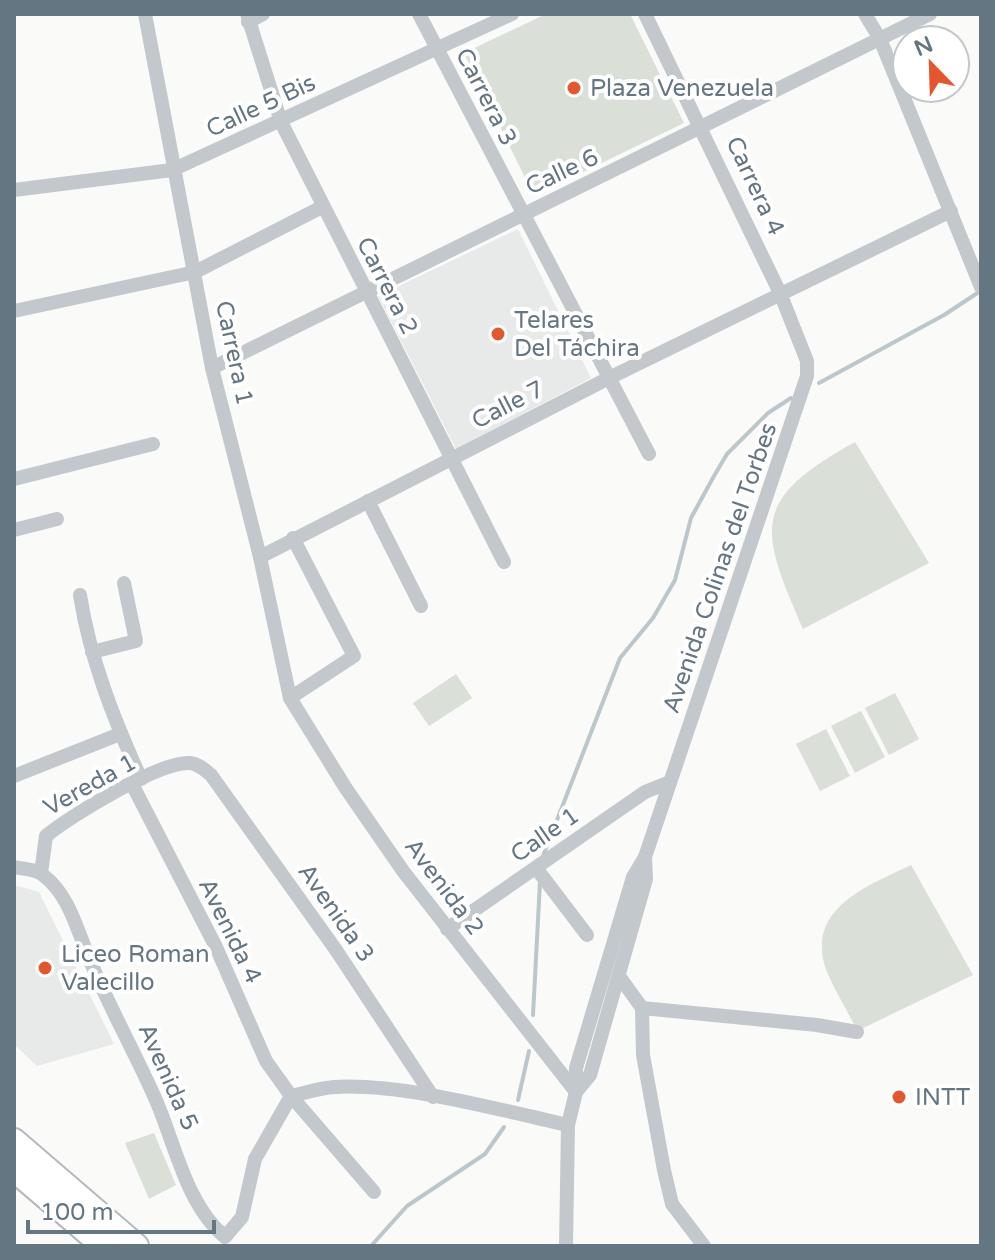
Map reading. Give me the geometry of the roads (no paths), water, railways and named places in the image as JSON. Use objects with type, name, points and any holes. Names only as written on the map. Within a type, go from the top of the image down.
[{"type":"highway","points":[[14,1141],[136,1246]]},
{"type":"highway","points":[[14,1169],[104,1246]]},
{"type":"street","name":"Carrera 1","points":[[145,14],[172,170],[212,368],[260,557],[290,698]]},
{"type":"street","points":[[248,18],[263,14]]},
{"type":"street","name":"Carrera 3","points":[[419,14],[607,379],[649,454]]},
{"type":"street","name":"Calle 5 Bis","points":[[14,190],[172,170],[438,51],[512,14]]},
{"type":"street","name":"Carrera 4","points":[[645,14],[780,293]]},
{"type":"street","points":[[865,14],[880,39],[981,287]]},
{"type":"street","name":"Calle 6","points":[[212,368],[703,129],[930,14]]},
{"type":"street","name":"Carrera 2","points":[[248,18],[281,122],[504,562]]},
{"type":"street","points":[[14,311],[195,272],[322,207]]},
{"type":"street","name":"Calle 7","points":[[260,557],[607,379],[951,211]]},
{"type":"street","name":"Avenida Colinas del Torbes","points":[[566,1246],[568,1125],[576,1092],[576,1068],[633,877],[645,857],[807,376],[807,361],[780,293]]},
{"type":"street","points":[[14,479],[153,444]]},
{"type":"street","points":[[368,501],[421,606]]},
{"type":"street","points":[[14,530],[57,519]]},
{"type":"street","points":[[290,698],[354,656],[293,538]]},
{"type":"street","points":[[92,652],[136,641],[124,583]]},
{"type":"street","name":"Avenida 4","points":[[80,595],[92,652],[136,781],[216,947],[266,1061],[291,1096],[374,1192]]},
{"type":"street","name":"Avenida 2","points":[[290,698],[345,787],[447,929],[576,1092]]},
{"type":"street","points":[[14,776],[120,734]]},
{"type":"street","name":"Vereda 1","points":[[41,873],[46,836],[136,781],[192,763]]},
{"type":"street","name":"Avenida 3","points":[[192,763],[211,775],[336,950],[433,1097]]},
{"type":"street","name":"Calle 1","points":[[447,929],[645,792],[670,782]]},
{"type":"street","name":"Avenida Colinas del Torbes","points":[[576,1092],[590,1075],[646,879],[645,857]]},
{"type":"street","points":[[14,867],[41,873]]},
{"type":"street","points":[[536,868],[587,935]]},
{"type":"street","name":"Avenida 5","points":[[41,873],[56,888],[70,911],[197,1202],[209,1224],[225,1237],[242,1217],[255,1159],[291,1096]]},
{"type":"street","points":[[619,976],[642,1008],[643,1055],[672,1204],[704,1246]]},
{"type":"street","points":[[642,1008],[817,1025],[857,1032]]},
{"type":"street","points":[[291,1096],[331,1087],[362,1087],[433,1097],[568,1125]]},
{"type":"waterway","points":[[819,383],[944,315],[979,292]]},
{"type":"waterway","points":[[543,856],[620,658],[653,618],[675,580],[691,518],[727,454],[768,413],[791,398]]},
{"type":"waterway","points":[[533,1015],[540,882]]},
{"type":"waterway","points":[[518,1100],[529,1051]]},
{"type":"waterway","points":[[371,1246],[407,1206],[485,1154],[504,1127]]},
{"type":"place","name":"Plaza Venezuela","points":[[574,88]]},
{"type":"place","name":"Telares Del Táchira","points":[[498,334]]},
{"type":"place","name":"Liceo Roman Valecillo","points":[[45,968]]},
{"type":"place","name":"INTT","points":[[899,1097]]}]
